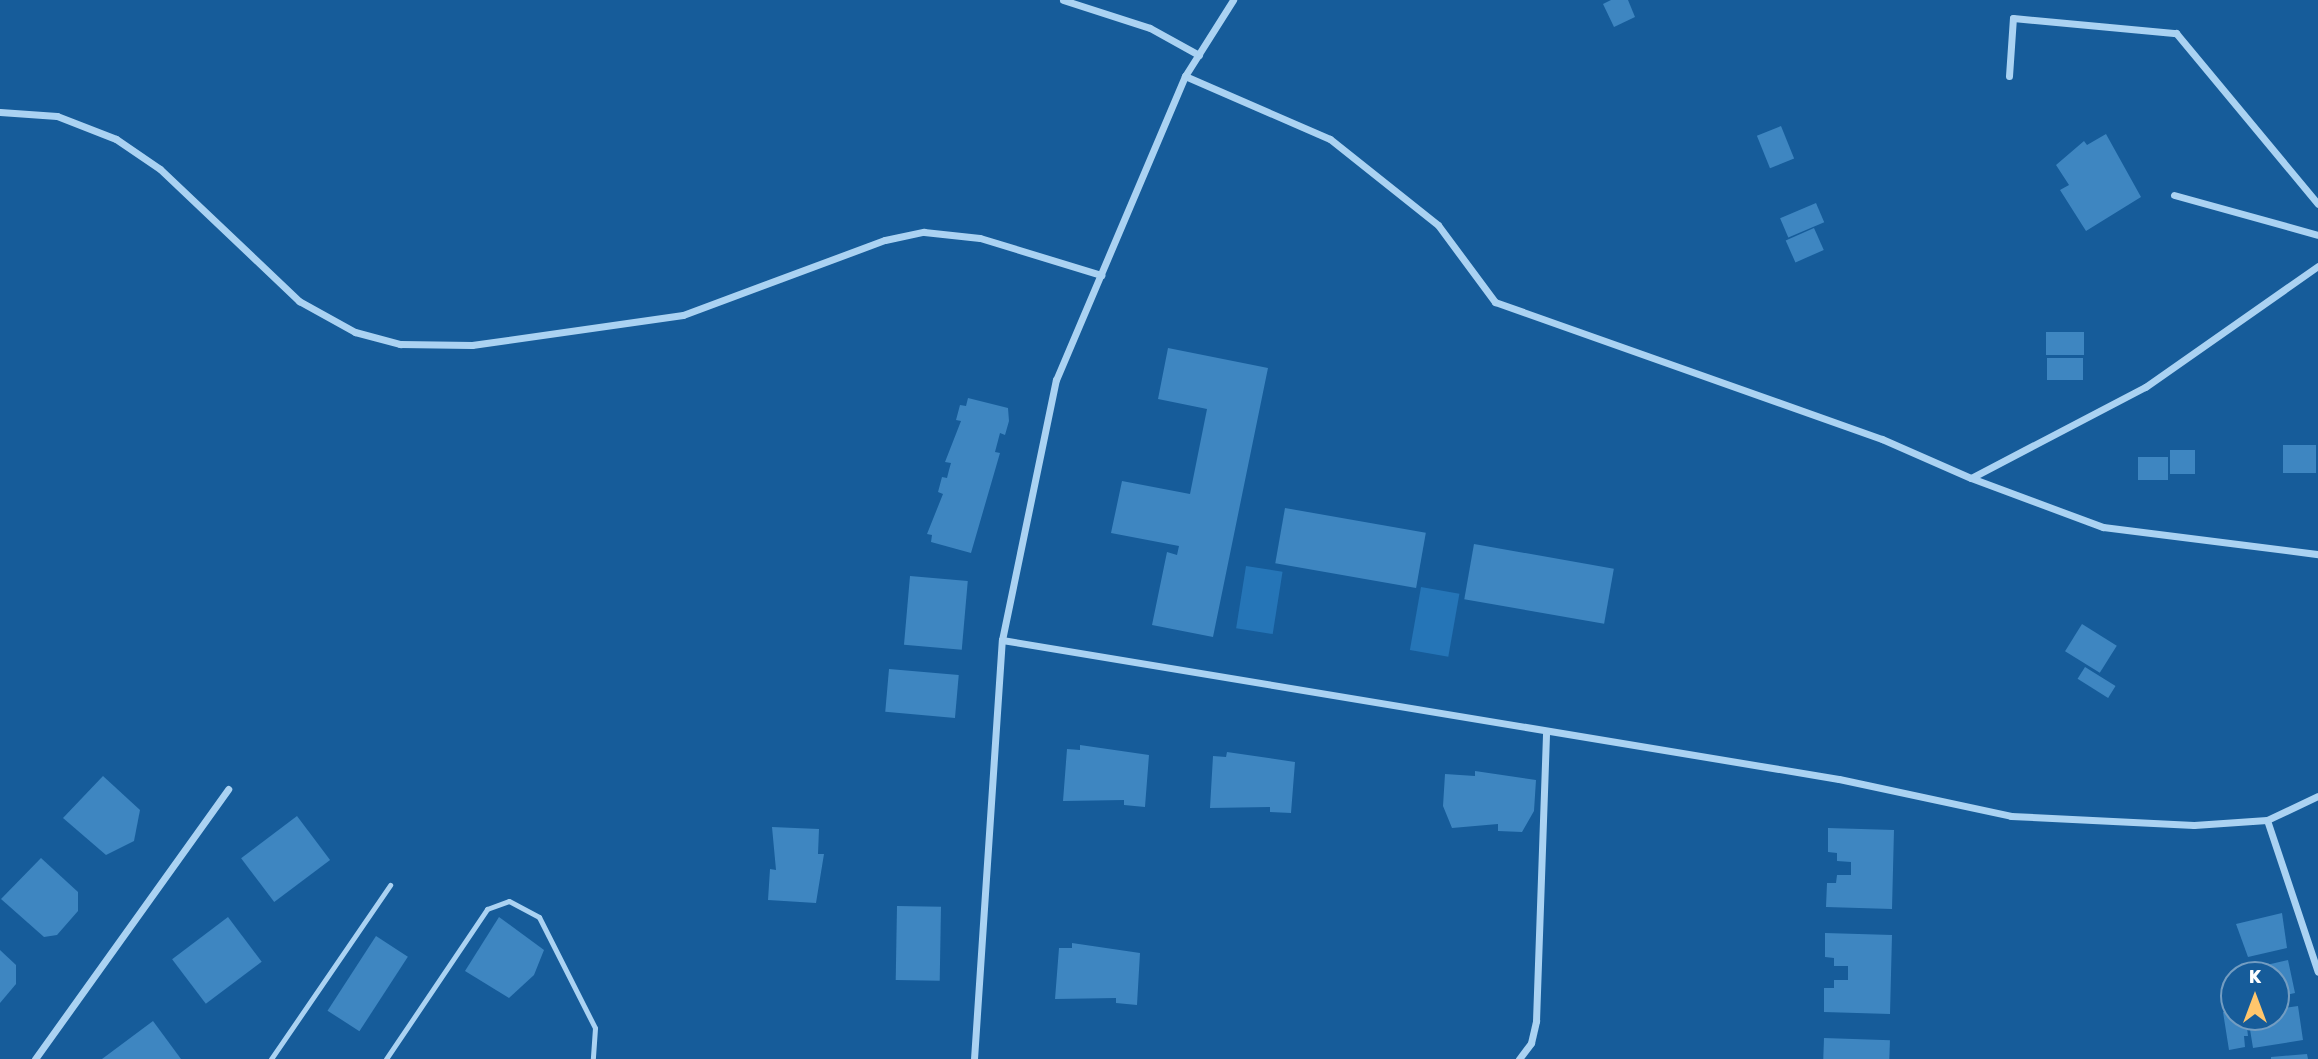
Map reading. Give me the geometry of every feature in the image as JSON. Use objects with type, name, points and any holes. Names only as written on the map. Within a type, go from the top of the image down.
[{"type":"street","points":[[1063,0],[1150,28],[1199,55]]},
{"type":"street","points":[[974,1059],[1002,640],[1056,380],[1185,76],[1233,0]]},
{"type":"street","points":[[2009,76],[2013,18],[2176,33],[2318,204]]},
{"type":"street","points":[[1185,76],[1330,139],[1438,225],[1495,302],[1882,439],[1971,478],[2103,527],[2318,554]]},
{"type":"street","points":[[0,112],[57,116],[116,139],[160,169],[299,301],[355,331],[400,344],[472,345],[683,315],[885,240],[924,232],[980,238],[1101,275]]},
{"type":"street","points":[[2174,194],[2318,234]]},
{"type":"street","points":[[1971,478],[2144,387],[2318,266]]},
{"type":"street","points":[[1002,640],[1546,733],[1839,779],[2011,816],[2194,825],[2267,820],[2318,796]]},
{"type":"street","points":[[1519,1059],[1531,1043],[1536,1021],[1546,733]]},
{"type":"street","points":[[35,1059],[228,789]]},
{"type":"street","points":[[2267,820],[2318,972]]},
{"type":"lane","points":[[271,1059],[390,885]]},
{"type":"lane","points":[[386,1059],[487,909],[509,901],[539,917],[595,1028],[593,1059]]},
{"type":"shaded area","points":[[1246,566],[1283,572],[1273,634],[1236,628]]},
{"type":"shaded area","points":[[1421,587],[1459,594],[1448,657],[1410,650]]},
{"type":"building","points":[[1611,0],[1628,0],[1635,17],[1614,27],[1603,4]]},
{"type":"building","points":[[1781,126],[1794,158],[1770,168],[1757,136]]},
{"type":"building","points":[[2106,134],[2141,197],[2086,231],[2060,190],[2069,185],[2056,165],[2084,141],[2087,145]]},
{"type":"building","points":[[1816,203],[1824,222],[1788,238],[1780,218]]},
{"type":"building","points":[[1814,228],[1824,250],[1795,263],[1786,241]]},
{"type":"building","points":[[2046,332],[2084,332],[2084,355],[2046,355]]},
{"type":"building","points":[[1168,348],[1268,368],[1213,637],[1152,625],[1167,552],[1177,555],[1179,546],[1111,533],[1122,481],[1190,494],[1207,409],[1158,399]]},
{"type":"building","points":[[2047,358],[2083,358],[2083,380],[2047,380]]},
{"type":"building","points":[[968,398],[1008,408],[1009,421],[1005,435],[1000,433],[995,452],[1000,453],[971,553],[931,542],[932,535],[927,534],[943,494],[938,492],[942,477],[947,478],[951,463],[945,462],[961,421],[956,420],[960,405],[966,406]]},
{"type":"building","points":[[2283,445],[2316,445],[2316,473],[2283,473]]},
{"type":"building","points":[[2170,450],[2195,450],[2195,474],[2170,474]]},
{"type":"building","points":[[2138,457],[2168,457],[2168,480],[2138,480]]},
{"type":"building","points":[[1285,508],[1426,533],[1416,588],[1275,563]]},
{"type":"building","points":[[1474,544],[1614,569],[1604,624],[1464,599]]},
{"type":"building","points":[[910,576],[968,581],[962,650],[904,645]]},
{"type":"building","points":[[2082,624],[2117,646],[2100,673],[2065,651]]},
{"type":"building","points":[[2085,667],[2116,686],[2108,698],[2078,679]]},
{"type":"building","points":[[889,669],[959,675],[955,718],[885,712]]},
{"type":"building","points":[[1080,745],[1149,755],[1145,807],[1124,805],[1124,800],[1063,801],[1067,749],[1080,750]]},
{"type":"building","points":[[1227,752],[1295,762],[1291,813],[1270,812],[1270,807],[1210,808],[1213,756],[1226,757]]},
{"type":"building","points":[[1475,771],[1536,780],[1534,811],[1522,832],[1498,831],[1498,824],[1452,828],[1443,806],[1445,774],[1475,776]]},
{"type":"building","points":[[103,776],[140,810],[134,841],[106,855],[63,818]]},
{"type":"building","points":[[297,816],[330,860],[274,902],[241,858]]},
{"type":"building","points":[[772,827],[819,829],[818,854],[824,854],[816,903],[768,900],[770,869],[776,870]]},
{"type":"building","points":[[1828,828],[1894,830],[1892,909],[1826,907],[1827,883],[1836,883],[1837,875],[1851,875],[1851,862],[1837,861],[1837,853],[1828,852]]},
{"type":"building","points":[[41,858],[78,892],[78,911],[57,935],[44,937],[1,899]]},
{"type":"building","points":[[897,906],[941,907],[940,981],[896,980]]},
{"type":"building","points":[[2282,913],[2287,948],[2248,957],[2236,924]]},
{"type":"building","points":[[228,917],[262,962],[206,1004],[172,959]]},
{"type":"building","points":[[499,917],[544,950],[534,975],[509,998],[465,971]]},
{"type":"building","points":[[1825,933],[1892,935],[1890,1014],[1824,1012],[1824,988],[1834,988],[1834,980],[1848,980],[1848,966],[1834,966],[1834,958],[1825,957]]},
{"type":"building","points":[[376,936],[408,957],[359,1031],[328,1011]]},
{"type":"building","points":[[1072,943],[1140,953],[1137,1005],[1116,1003],[1116,998],[1055,999],[1059,948],[1072,948]]},
{"type":"building","points":[[0,950],[16,965],[16,984],[0,1003]]},
{"type":"building","points":[[2290,969],[2295,993],[2290,994]]},
{"type":"building","points":[[2298,1006],[2303,1040],[2253,1048],[2250,1031],[2290,1031],[2290,1007]]},
{"type":"building","points":[[153,1021],[181,1059],[102,1059]]},
{"type":"building","points":[[2226,1031],[2247,1031],[2248,1036],[2244,1036],[2245,1047],[2229,1050]]},
{"type":"building","points":[[1824,1038],[1890,1040],[1889,1059],[1823,1059]]},
{"type":"building","points":[[2307,1054],[2308,1059],[2271,1059],[2271,1057]]}]
